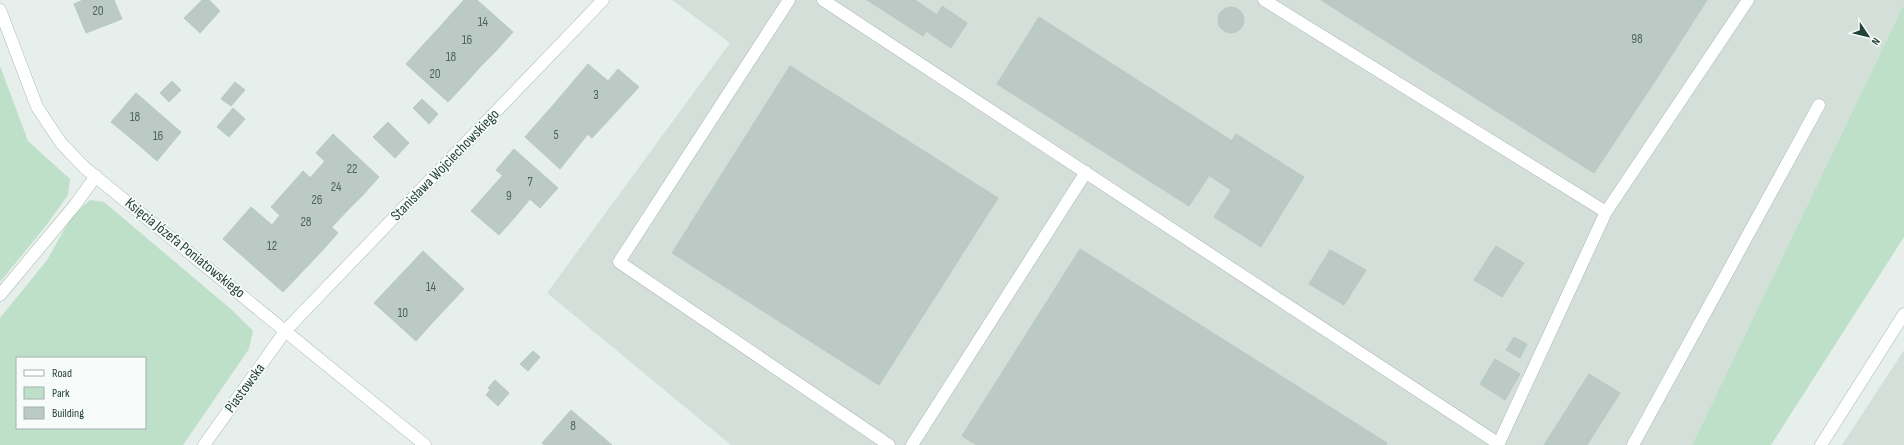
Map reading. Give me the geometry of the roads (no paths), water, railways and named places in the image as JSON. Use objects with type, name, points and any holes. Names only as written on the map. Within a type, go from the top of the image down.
[{"type":"street","name":"Stanisława Wojciechowskiego","points":[[286,330],[603,0]]},
{"type":"street","points":[[790,0],[619,262],[889,445]]},
{"type":"street","points":[[823,0],[1499,444],[1606,212],[1748,0]]},
{"type":"street","points":[[1264,0],[1606,212]]},
{"type":"street","name":"Księcia Józefa Poniatowskiego","points":[[0,10],[37,107],[61,143],[85,168],[286,330],[425,445]]},
{"type":"street","points":[[1633,445],[1819,105]]},
{"type":"street","points":[[912,445],[1086,172]]},
{"type":"street","points":[[0,295],[75,205],[96,176]]},
{"type":"street","points":[[1821,445],[1904,314]]},
{"type":"street","name":"Piastowska","points":[[204,445],[286,330]]}]
